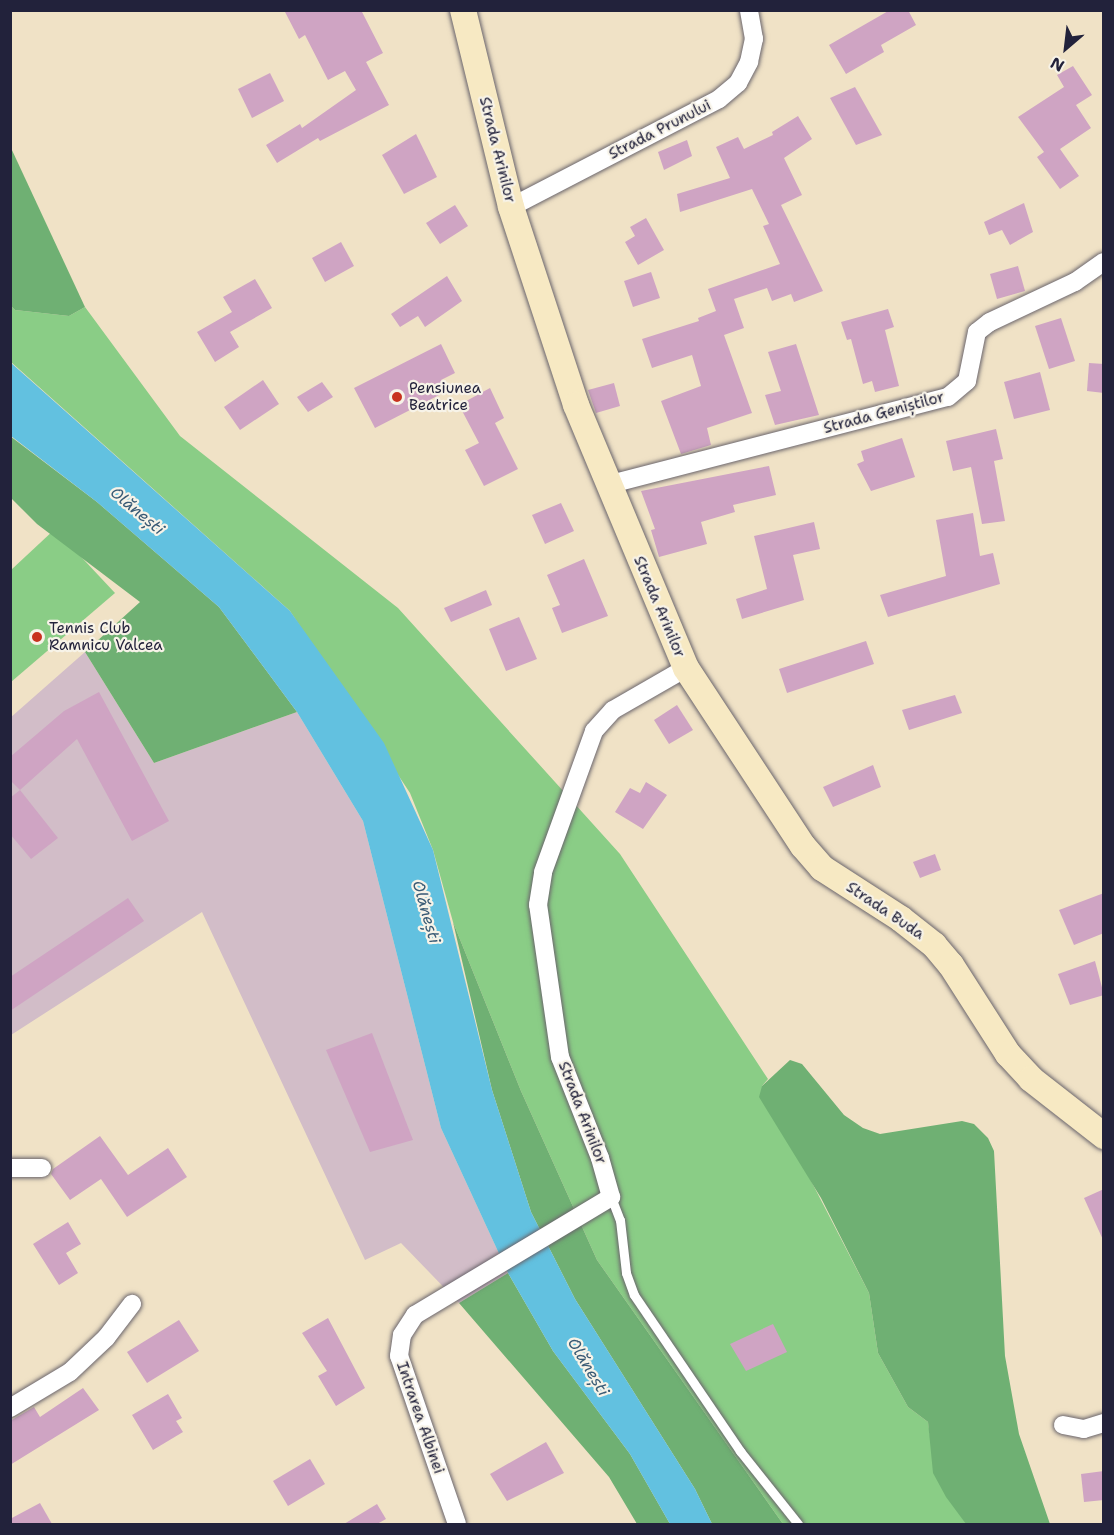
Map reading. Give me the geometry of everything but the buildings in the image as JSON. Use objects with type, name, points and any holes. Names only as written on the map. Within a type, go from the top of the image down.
[{"type":"street","name":"Strada Arinilor","points":[[463,10],[511,207],[576,405],[607,485],[686,668],[613,710],[594,731],[543,872],[538,905],[560,1057],[600,1158],[611,1197]]},
{"type":"street","name":"Strada Prunului","points":[[511,207],[719,99],[738,83],[749,62],[754,39],[749,10]]},
{"type":"street","name":"Strada Geniștilor","points":[[607,485],[948,397],[967,381],[977,332],[990,322],[1075,282],[1104,262]]},
{"type":"street","name":"Strada Buda","points":[[686,668],[803,846],[822,868],[901,919],[934,945],[951,965],[1008,1054],[1030,1079],[1104,1136]]},
{"type":"street","points":[[10,1168],[42,1168]]},
{"type":"street","name":"Intrarea Albinei","points":[[457,1524],[399,1356],[402,1335],[415,1315],[611,1197]]},
{"type":"street","points":[[10,1408],[70,1372],[106,1338],[132,1304]]},
{"type":"street","points":[[1064,1425],[1084,1429],[1104,1423]]},
{"type":"lane","points":[[611,1197],[620,1220],[626,1273],[634,1295],[740,1451],[798,1524]]},
{"type":"shaded area","points":[[85,652],[154,763],[297,712],[363,821],[441,1128],[508,1273],[459,1303],[401,1243],[365,1260],[202,912],[11,1035],[10,718]]},
{"type":"green space","points":[[11,148],[85,307],[69,316],[15,310],[11,306]]},
{"type":"green space","points":[[11,306],[15,310],[69,316],[85,307],[180,436],[398,608],[620,854],[768,1079],[762,1086],[869,1293],[878,1353],[908,1407],[928,1422],[931,1443],[966,1524],[783,1524],[597,1260],[521,1091],[453,922],[433,850],[410,793],[290,611],[11,362]]},
{"type":"green space","points":[[10,436],[97,502],[219,607],[297,712],[154,763],[85,652],[140,602],[37,524],[11,498]]},
{"type":"green space","name":"Tennis Club Ramnicu Valcea","points":[[55,529],[115,593],[11,682],[11,570]]},
{"type":"green space","points":[[453,922],[521,1091],[597,1260],[783,1524],[712,1524],[695,1489],[575,1299],[531,1212],[492,1090]]},
{"type":"green space","points":[[790,1060],[802,1064],[844,1115],[863,1128],[880,1134],[962,1121],[974,1124],[988,1138],[994,1151],[1005,1356],[1019,1434],[1050,1524],[966,1524],[946,1497],[933,1473],[928,1422],[908,1407],[878,1353],[869,1293],[821,1198],[759,1097],[762,1086]]},
{"type":"green space","points":[[508,1273],[553,1351],[630,1454],[670,1524],[637,1524],[609,1477],[459,1303]]},
{"type":"water","name":"Olănești","points":[[10,362],[290,611],[384,743],[433,850],[492,1090],[531,1212],[575,1299],[695,1489],[712,1524],[670,1524],[630,1454],[553,1351],[508,1273],[441,1128],[363,821],[297,712],[219,607],[97,502],[11,436]]},
{"type":"place","name":"Pensiunea Beatrice","points":[[397,397]]},
{"type":"place","name":"Tennis Club Ramnicu Valcea","points":[[37,637]]}]
